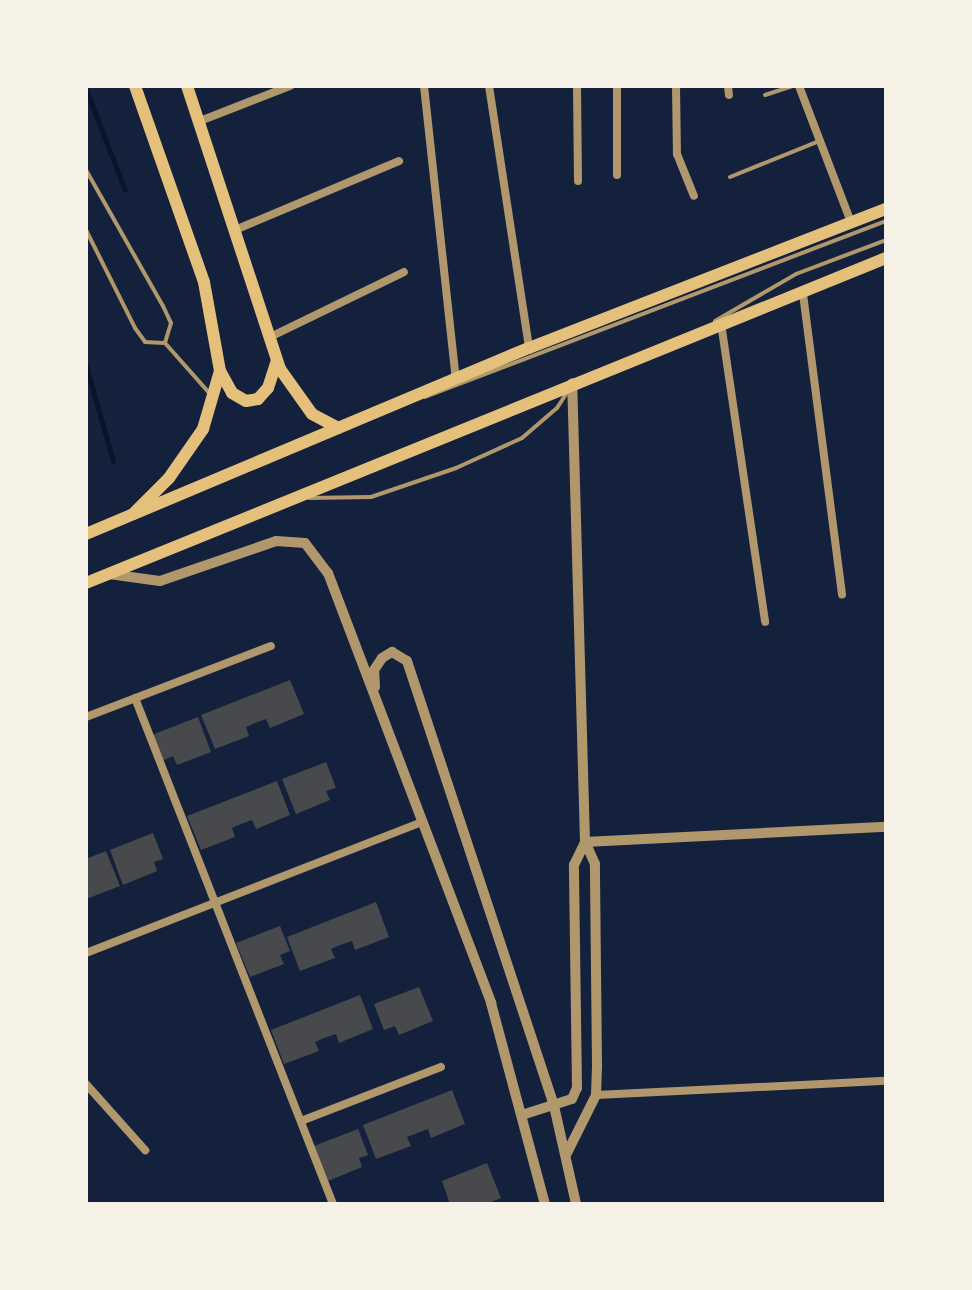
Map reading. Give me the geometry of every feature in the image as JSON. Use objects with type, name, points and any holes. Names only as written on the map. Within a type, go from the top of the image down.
[{"type":"main road","points":[[135,86],[204,282],[220,371],[232,393],[246,401],[258,399],[268,388],[277,361]]},
{"type":"main road","points":[[187,86],[277,361],[291,390],[312,414],[338,428]]},
{"type":"main road","points":[[86,534],[529,348],[886,209]]},
{"type":"main road","points":[[86,583],[302,498],[572,383],[721,323],[803,294],[886,258]]},
{"type":"main road","points":[[131,516],[182,461],[214,400],[220,371]]},
{"type":"street","points":[[200,121],[290,86]]},
{"type":"street","points":[[424,86],[456,381]]},
{"type":"street","points":[[489,86],[529,348]]},
{"type":"street","points":[[577,86],[578,181]]},
{"type":"street","points":[[617,86],[617,175]]},
{"type":"street","points":[[676,86],[677,154],[694,196]]},
{"type":"street","points":[[799,86],[851,222]]},
{"type":"street","points":[[235,230],[399,161]]},
{"type":"street","points":[[268,339],[404,272]]},
{"type":"street","points":[[803,294],[842,594]]},
{"type":"street","points":[[721,323],[765,622]]},
{"type":"street","points":[[567,1153],[596,1095],[595,864],[585,842],[572,383]]},
{"type":"street","points":[[109,574],[160,581],[276,541],[305,543],[328,573],[491,1003],[525,1114],[545,1204]]},
{"type":"street","points":[[86,717],[271,646]]},
{"type":"street","points":[[375,697],[374,670],[382,658],[392,652],[407,661],[554,1106],[576,1204]]},
{"type":"street","points":[[135,698],[333,1204]]},
{"type":"street","points":[[86,953],[422,822]]},
{"type":"street","points":[[585,842],[886,827]]},
{"type":"street","points":[[525,1114],[572,1099],[577,1088],[574,865],[585,842]]},
{"type":"street","points":[[301,1121],[441,1067]]},
{"type":"street","points":[[596,1095],[886,1081]]},
{"type":"street","points":[[86,1084],[145,1150]]},
{"type":"lane","points":[[765,95],[792,86]]},
{"type":"lane","points":[[730,177],[819,141]]},
{"type":"lane","points":[[86,170],[171,323],[165,343]]},
{"type":"lane","points":[[394,405],[454,390],[886,221]]},
{"type":"lane","points":[[86,230],[145,342],[165,343],[214,400]]},
{"type":"lane","points":[[696,333],[796,274],[886,240]]},
{"type":"lane","points":[[302,498],[371,497],[456,468],[522,438],[557,408],[572,383]]},
{"type":"building","points":[[290,680],[304,714],[270,728],[266,719],[255,723],[246,727],[249,736],[215,749],[201,715]]},
{"type":"building","points":[[198,717],[211,752],[177,765],[173,756],[162,761],[152,735]]},
{"type":"building","points":[[326,762],[336,788],[326,791],[330,800],[296,814],[282,779]]},
{"type":"building","points":[[277,781],[290,815],[256,829],[252,820],[241,824],[232,828],[235,837],[201,850],[187,816]]},
{"type":"building","points":[[153,833],[163,859],[154,862],[157,871],[123,885],[110,850]]},
{"type":"building","points":[[106,851],[120,886],[86,899],[86,859]]},
{"type":"building","points":[[376,902],[389,937],[355,950],[352,941],[340,945],[331,949],[335,958],[300,971],[287,937]]},
{"type":"building","points":[[280,926],[290,951],[280,955],[284,964],[250,977],[236,943]]},
{"type":"building","points":[[419,987],[433,1021],[399,1035],[395,1026],[384,1030],[374,1004]]},
{"type":"building","points":[[360,995],[373,1029],[339,1043],[336,1034],[324,1038],[315,1042],[319,1051],[284,1064],[271,1030]]},
{"type":"building","points":[[452,1090],[465,1124],[431,1138],[428,1129],[407,1137],[411,1146],[376,1159],[363,1125]]},
{"type":"building","points":[[358,1129],[368,1155],[359,1158],[362,1167],[328,1181],[314,1146]]},
{"type":"building","points":[[487,1163],[501,1198],[486,1204],[450,1204],[442,1181]]},
{"type":"waterway","points":[[86,90],[125,190]]},
{"type":"waterway","points":[[86,366],[113,461]]}]
